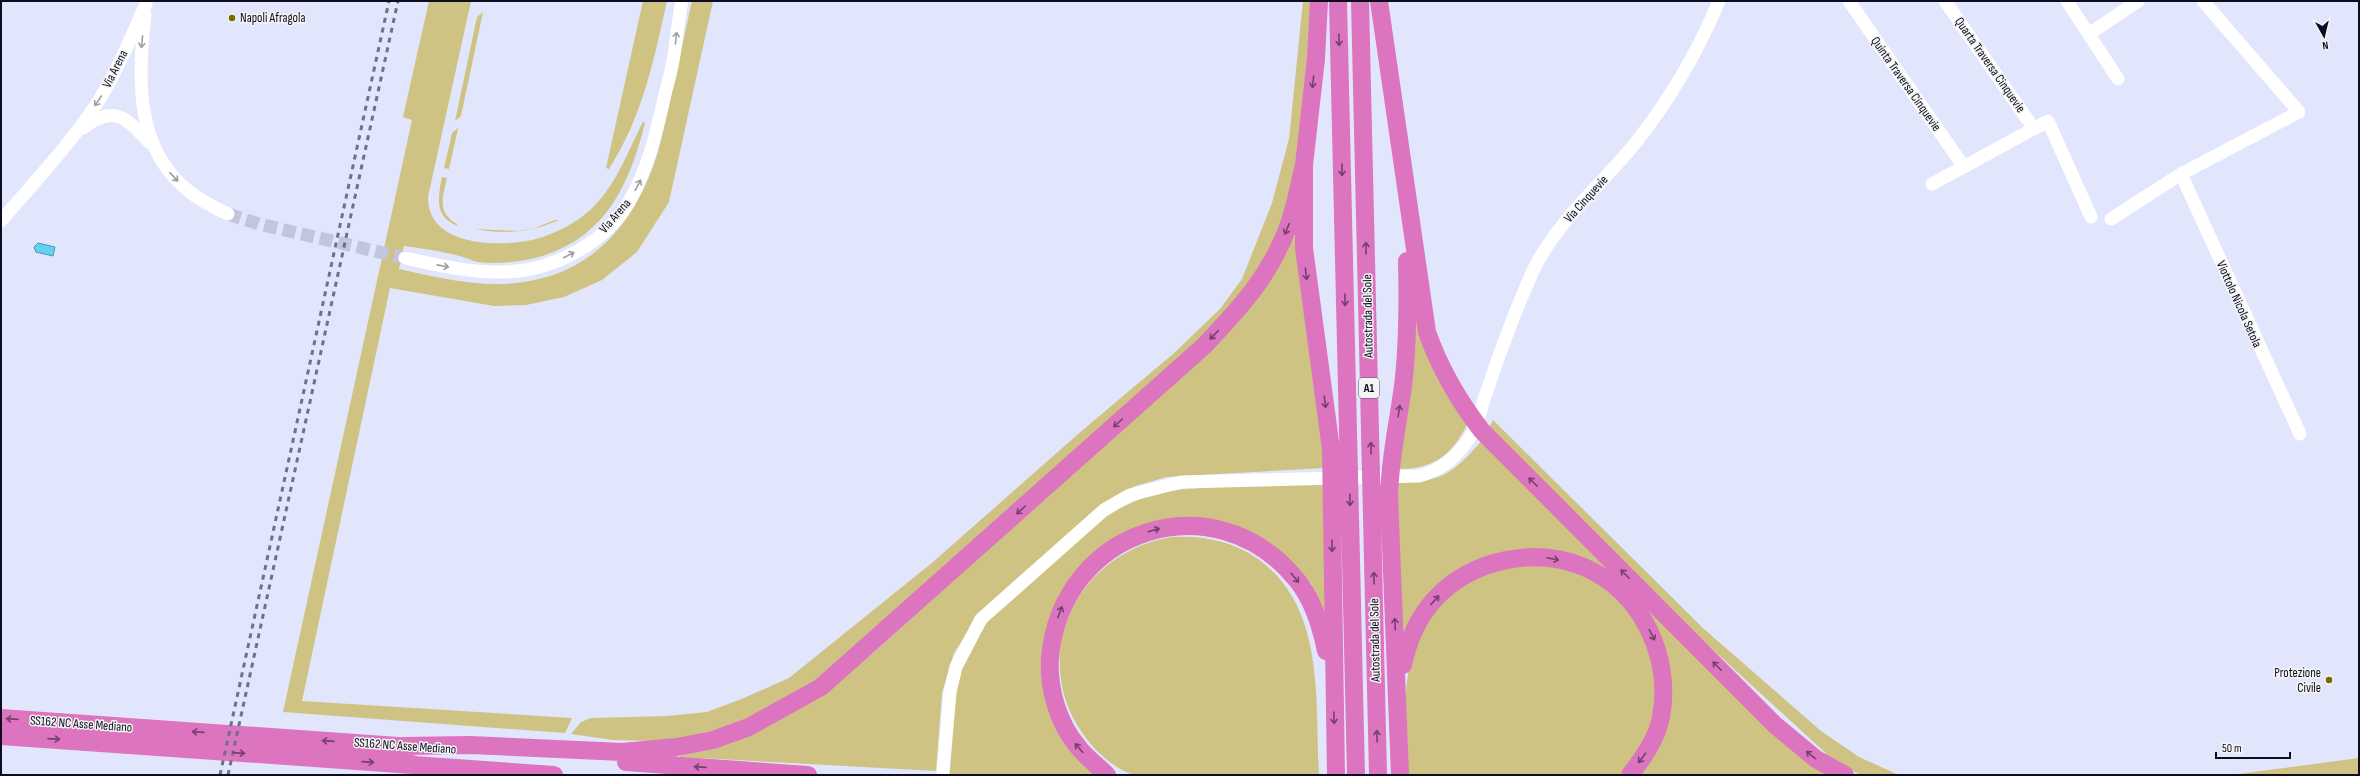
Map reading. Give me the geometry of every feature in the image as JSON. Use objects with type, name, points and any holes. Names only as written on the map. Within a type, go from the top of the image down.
[{"type":"highway","points":[[1319,1],[1316,59],[1304,165],[1304,248],[1330,449],[1333,689],[1336,775]]},
{"type":"highway","name":"Autostrada del Sole","points":[[1338,1],[1356,775]]},
{"type":"highway","name":"Autostrada del Sole","points":[[1360,1],[1378,775]]},
{"type":"highway","points":[[1379,1],[1427,332],[1438,362],[1460,401],[1482,431],[1775,725],[1816,759],[1844,775]]},
{"type":"highway","points":[[590,755],[642,752],[713,740],[749,727],[822,687],[1204,346],[1244,304],[1271,265],[1290,224],[1304,165]]},
{"type":"highway","points":[[1400,775],[1398,686],[1389,495],[1390,465],[1403,385],[1407,320],[1407,199]]},
{"type":"highway","points":[[1107,775],[1078,748],[1064,725],[1053,695],[1049,670],[1052,635],[1060,609],[1077,580],[1101,556],[1134,536],[1166,527],[1205,526],[1229,532],[1260,546],[1281,562],[1298,580],[1312,604],[1323,635],[1333,689]]},
{"type":"highway","points":[[1398,686],[1406,649],[1422,616],[1434,600],[1461,578],[1477,569],[1512,558],[1549,558],[1584,567],[1616,586],[1640,613],[1657,645],[1664,681],[1661,718],[1647,752],[1630,775]]},
{"type":"highway","name":"SS162 NC Asse Mediano","points":[[1,718],[402,746],[470,744],[590,755]]},
{"type":"highway","name":"SS162 NC Asse Mediano","points":[[1,736],[554,775]]},
{"type":"highway","points":[[590,755],[808,775]]},
{"type":"street","name":"Via Arena","points":[[405,258],[480,272],[524,271],[552,263],[572,254],[608,228],[630,201],[651,152],[674,55],[682,1]]},
{"type":"street","name":"Via Cinquevie","points":[[943,773],[950,692],[956,667],[966,643],[981,619],[1089,521],[1130,495],[1181,482],[1419,476],[1442,467],[1454,458],[1472,435],[1513,317],[1533,271],[1565,220],[1637,141],[1679,81],[1701,43],[1719,1]]},
{"type":"street","name":"Quinta Traversa Cinquevie","points":[[1849,1],[1964,167]]},
{"type":"street","name":"Quarta Traversa Cinquevie","points":[[1945,1],[2034,129]]},
{"type":"street","points":[[2067,1],[2118,79]]},
{"type":"street","points":[[2089,34],[2138,1]]},
{"type":"street","points":[[2111,219],[2181,174],[2299,112],[2203,1]]},
{"type":"street","name":"Via Arena","points":[[1,221],[78,131],[115,73],[146,2]]},
{"type":"street","name":"Via Arena","points":[[146,2],[140,61],[141,92],[144,117],[152,146]]},
{"type":"street","name":"Via Arena","points":[[78,131],[98,118],[120,116],[138,128],[168,170],[179,182],[200,199],[228,214]]},
{"type":"street","points":[[1932,184],[2048,121],[2091,217]]},
{"type":"street","name":"Viottolo Nicola Setola","points":[[2181,174],[2300,434]]},
{"type":"shaded area","points":[[429,1],[471,1],[428,197],[431,214],[440,226],[453,235],[468,240],[486,243],[521,242],[543,237],[571,224],[589,211],[606,192],[620,170],[643,122],[645,123],[630,171],[620,192],[607,211],[592,228],[574,242],[552,253],[526,260],[493,263],[479,262],[431,250],[404,246],[399,269],[464,282],[504,284],[533,280],[559,273],[582,261],[602,246],[620,228],[647,182],[657,155],[692,1],[713,1],[669,202],[637,252],[602,280],[564,297],[526,305],[494,306],[390,288],[302,701],[572,718],[565,733],[283,712],[412,120],[403,117]]},
{"type":"shaded area","points":[[643,1],[667,1],[646,88],[630,130],[609,169],[606,168]]},
{"type":"shaded area","points":[[1303,1],[1314,1],[1304,165],[1281,230],[1231,312],[830,675],[733,726],[687,737],[650,741],[613,740],[571,734],[581,722],[591,718],[667,716],[707,712],[744,698],[789,678],[933,562],[1085,428],[1173,354],[1220,309],[1242,279],[1272,203],[1289,139]]},
{"type":"shaded area","points":[[483,12],[461,116],[455,121],[477,17]]},
{"type":"shaded area","points":[[458,128],[449,169],[444,168],[452,133]]},
{"type":"shaded area","points":[[442,177],[447,178],[443,194],[444,209],[449,218],[458,226],[445,218],[441,212],[439,192]]},
{"type":"shaded area","points":[[1299,215],[1323,438],[1324,468],[1167,477],[1135,486],[1097,508],[979,614],[954,653],[942,693],[936,771],[680,757],[682,753],[815,698],[873,653],[1220,341]]},
{"type":"shaded area","points":[[555,220],[559,220],[536,228]]},
{"type":"shaded area","points":[[475,229],[518,231],[486,231]]},
{"type":"shaded area","points":[[1418,317],[1438,374],[1450,400],[1467,425],[1454,445],[1439,459],[1421,467],[1397,469],[1413,318]]},
{"type":"shaded area","points":[[1493,420],[1704,629],[1821,731],[1859,757],[1899,775],[1860,775],[1830,757],[1675,615],[1489,428]]},
{"type":"shaded area","points":[[1483,439],[1839,775],[1640,775],[1670,674],[1601,569],[1496,555],[1403,636],[1397,482],[1426,480],[1449,472],[1462,462]]},
{"type":"shaded area","points":[[1251,485],[1325,485],[1327,610],[1324,612],[1311,583],[1293,564],[1171,520],[1080,569],[1045,695],[1102,775],[949,774],[955,691],[961,667],[971,647],[988,621],[1086,532],[1115,510],[1152,494],[1184,489]]},
{"type":"shaded area","points":[[1172,537],[1195,537],[1217,540],[1248,553],[1258,559],[1280,579],[1296,603],[1306,629],[1316,687],[1319,775],[1131,774],[1117,767],[1104,757],[1092,746],[1083,734],[1067,703],[1060,671],[1062,640],[1072,610],[1088,584],[1111,562],[1139,546]]},
{"type":"shaded area","points":[[1529,562],[1584,573],[1629,606],[1657,669],[1653,725],[1623,775],[1406,775],[1405,700],[1413,652],[1422,630],[1435,610],[1470,579],[1489,572]]},
{"type":"shaded area","points":[[2359,758],[2359,775],[2231,775]]},
{"type":"water","points":[[38,243],[55,247],[53,256],[36,252],[34,247]]},
{"type":"tunnel","points":[[228,214],[259,224],[405,258]]},
{"type":"railway","points":[[220,775],[389,1]]},
{"type":"railway","points":[[228,775],[398,1]]},
{"type":"place","name":"Napoli Afragola","points":[[232,18]]},
{"type":"place","name":"Protezione Civile","points":[[2329,680]]}]
